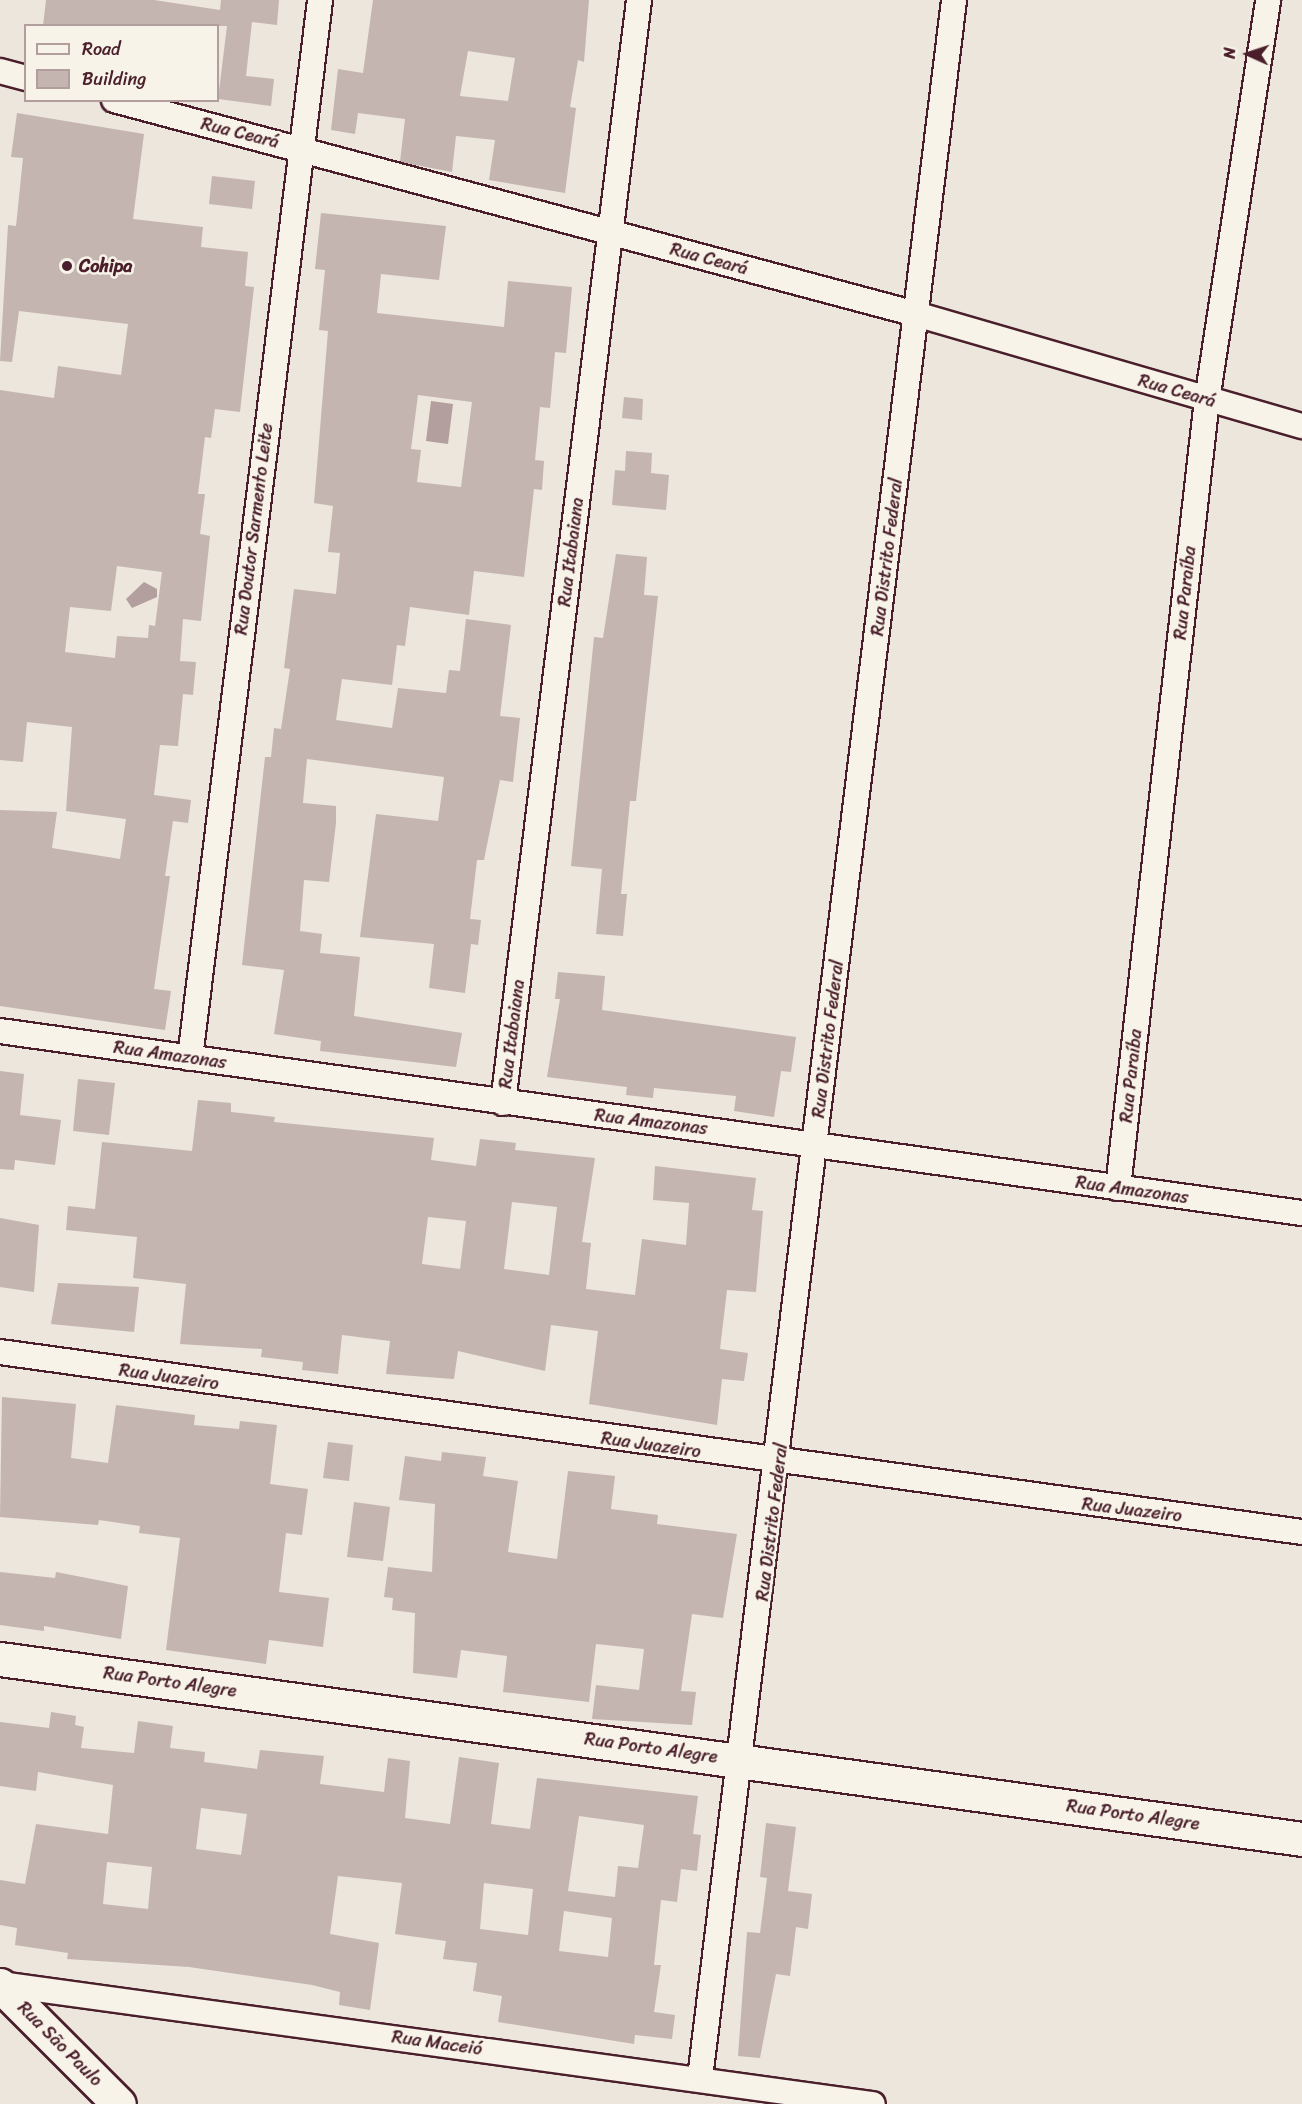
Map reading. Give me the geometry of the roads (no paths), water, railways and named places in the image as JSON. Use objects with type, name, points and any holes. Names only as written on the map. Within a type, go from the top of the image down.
[{"type":"street","name":"Rua Doutor Sarmento Leite","points":[[190,1058],[300,148],[320,0]]},
{"type":"street","name":"Rua Itabaiana","points":[[503,1103],[639,0]]},
{"type":"street","name":"Rua Distrito Federal","points":[[700,2078],[743,1760],[954,0]]},
{"type":"street","name":"Rua Paraíba","points":[[1118,1188],[1207,400],[1268,0]]},
{"type":"street","points":[[0,71],[24,77]]},
{"type":"street","name":"Rua Ceará","points":[[122,102],[916,314],[1302,426]]},
{"type":"street","name":"Rua Amazonas","points":[[0,1031],[1302,1213]]},
{"type":"street","name":"Rua Juazeiro","points":[[0,1352],[779,1464],[1302,1532]]},
{"type":"street","name":"Rua Porto Alegre","points":[[0,1659],[1302,1839]]},
{"type":"street","name":"Rua Maceió","points":[[0,1984],[700,2078],[873,2104]]},
{"type":"street","name":"Rua São Paulo","points":[[0,1984],[119,2104]]},
{"type":"place","name":"Cohipa","points":[[67,266]]}]
